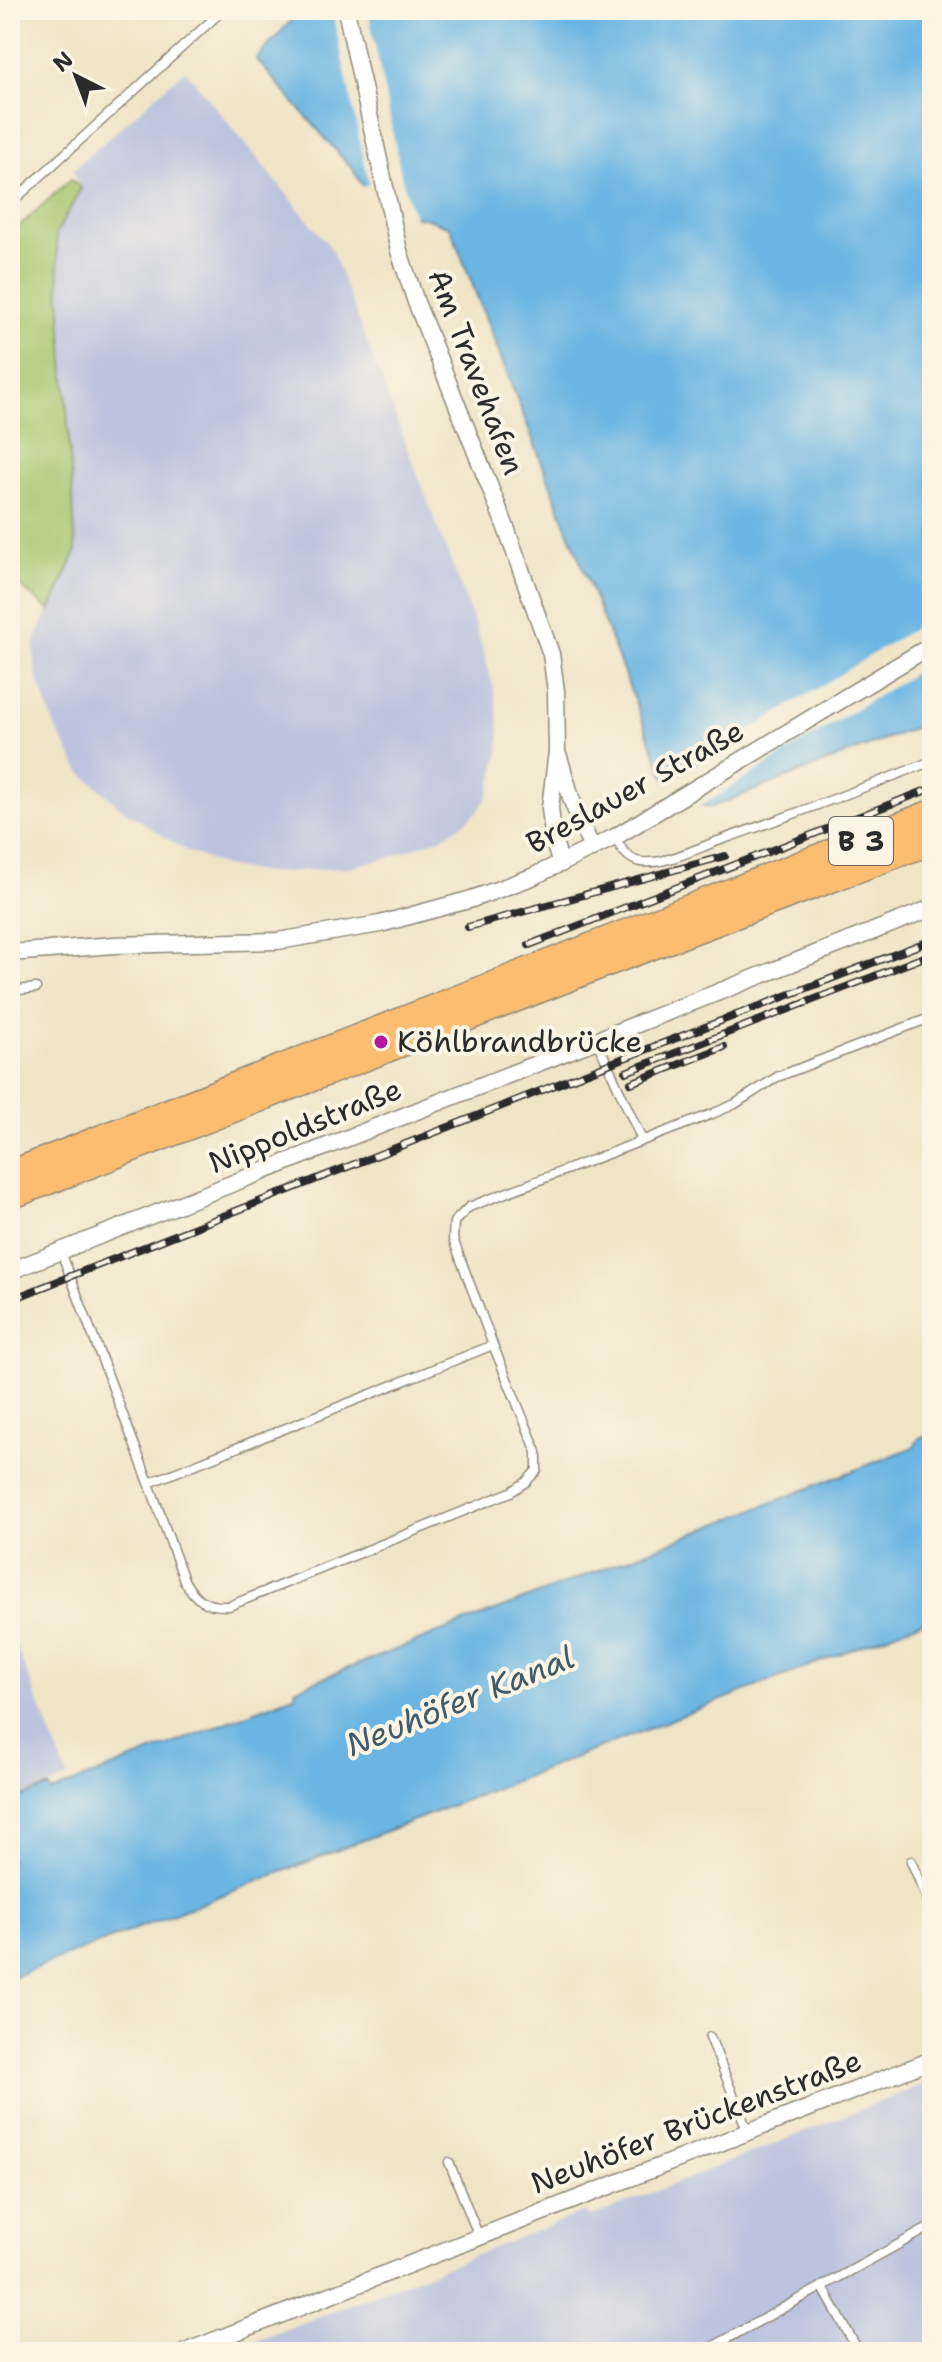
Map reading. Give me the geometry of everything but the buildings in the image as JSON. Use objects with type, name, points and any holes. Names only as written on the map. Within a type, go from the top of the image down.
[{"type":"main road","name":"B 3","points":[[10,1174],[932,813]]},
{"type":"main road","name":"B 3","points":[[10,1196],[637,951],[932,841]]},
{"type":"street","name":"Am Travehafen","points":[[346,10],[399,251],[416,302],[542,623],[554,669],[557,751],[550,808],[554,842],[561,864]]},
{"type":"street","name":"Breslauer Straße","points":[[10,953],[157,943],[250,943],[334,933],[457,904],[561,864],[638,825],[932,645]]},
{"type":"street","name":"Am Travehafen","points":[[557,751],[572,801],[592,849]]},
{"type":"street","name":"Nippoldstraße","points":[[10,1271],[932,908]]},
{"type":"street","name":"Neuhöfer Brückenstraße","points":[[185,2352],[932,2060]]},
{"type":"lane","points":[[10,204],[223,10]]},
{"type":"lane","points":[[615,837],[625,854],[634,860],[643,862],[669,858],[932,761]]},
{"type":"lane","points":[[10,991],[36,988]]},
{"type":"lane","points":[[61,1252],[184,1580],[192,1594],[213,1607],[229,1606],[511,1492],[537,1470],[537,1452],[453,1239],[454,1222],[469,1207],[735,1104],[777,1077],[932,1017]]},
{"type":"lane","points":[[597,1041],[642,1140]]},
{"type":"lane","points":[[149,1483],[493,1345]]},
{"type":"lane","points":[[911,1861],[932,1911]]},
{"type":"lane","points":[[710,2037],[748,2133]]},
{"type":"lane","points":[[449,2162],[479,2237]]},
{"type":"lane","points":[[703,2352],[932,2226]]},
{"type":"lane","points":[[822,2286],[859,2352]]},
{"type":"shaded area","points":[[185,70],[331,248],[477,630],[494,689],[500,731],[499,753],[489,794],[479,810],[443,837],[388,858],[349,867],[267,873],[223,866],[185,850],[121,808],[79,770],[54,725],[36,674],[34,648],[38,634],[76,551],[56,234],[81,188],[73,170]]},
{"type":"shaded area","points":[[10,1630],[68,1778],[10,1799]]},
{"type":"shaded area","points":[[932,2081],[932,2352],[228,2352],[585,2212],[591,2217]]},
{"type":"green space","points":[[71,179],[81,188],[56,234],[76,551],[50,611],[10,577],[10,246],[14,231]]},
{"type":"water","points":[[301,10],[932,10],[932,721],[712,807],[687,803],[666,781],[450,227],[425,218],[379,212],[353,170],[256,59]]},
{"type":"water","name":"Neuhöfer Kanal","points":[[932,1433],[932,1618],[10,1978],[10,1801],[49,1787],[51,1792],[296,1695],[295,1689],[914,1447],[919,1438]]},
{"type":"pier","points":[[332,10],[368,10],[402,179],[415,220],[376,215],[360,188],[369,184]]},
{"type":"pier","points":[[932,617],[932,662],[696,809],[685,807],[664,784]]},
{"type":"railway","points":[[529,945],[932,788]]},
{"type":"railway","points":[[468,927],[725,856]]},
{"type":"railway","points":[[10,1300],[932,940]]},
{"type":"railway","points":[[626,1072],[932,954]]},
{"type":"railway","points":[[631,1083],[724,1047]]},
{"type":"place","name":"Köhlbrandbrücke","points":[[381,1042]]}]
